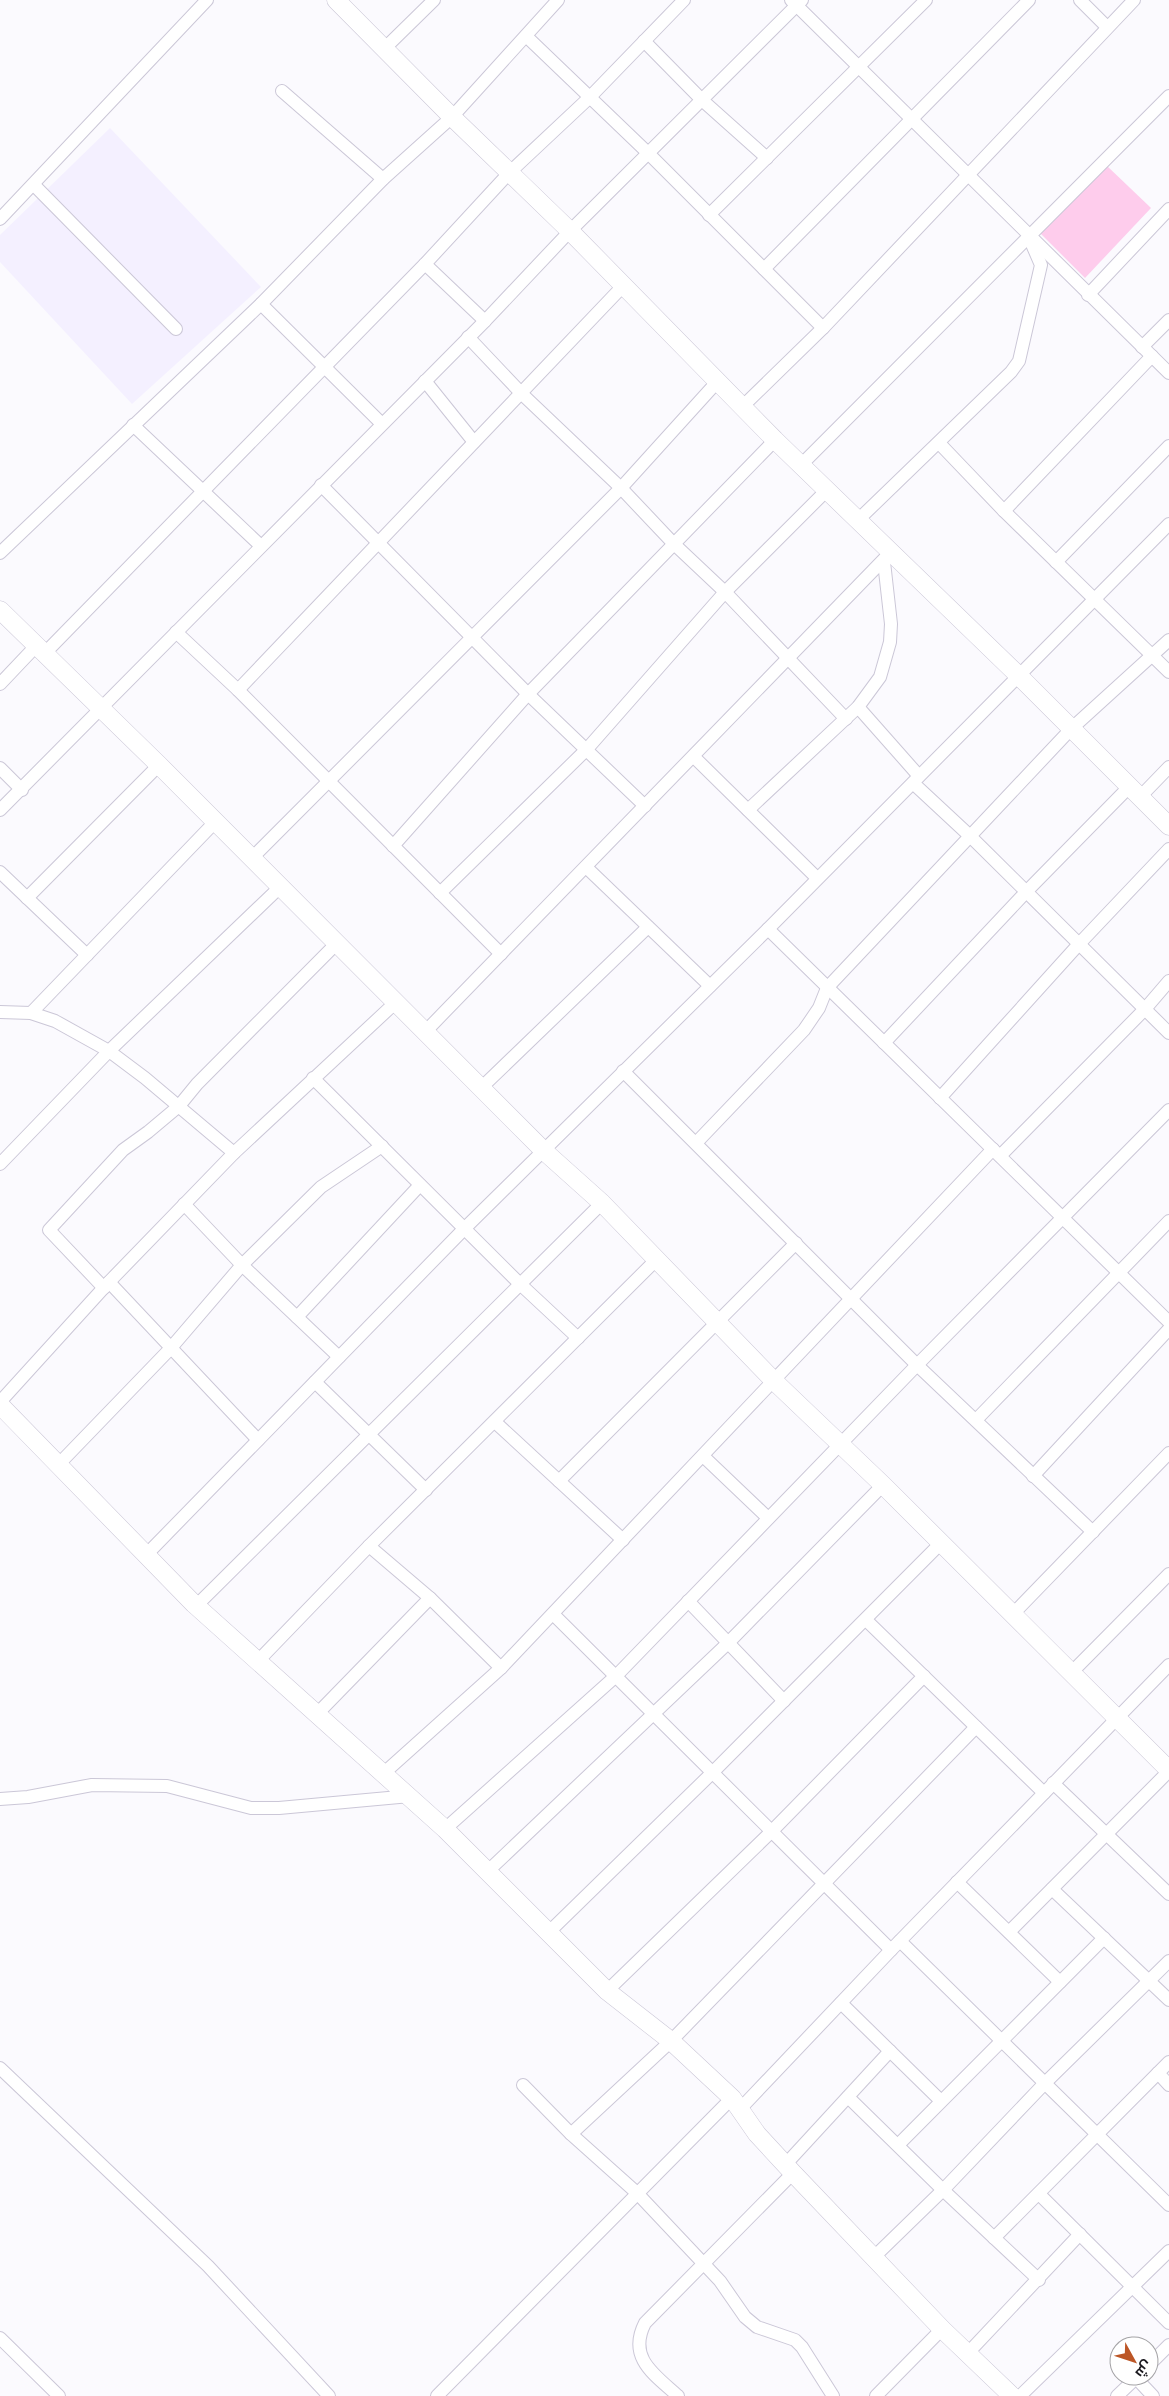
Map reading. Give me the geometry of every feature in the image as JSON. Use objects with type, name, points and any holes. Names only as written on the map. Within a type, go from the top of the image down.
[{"type":"street","points":[[0,219],[207,0]]},
{"type":"street","points":[[336,0],[452,117],[570,231],[775,440],[858,520],[888,557],[1018,675],[1169,826]]},
{"type":"street","points":[[385,48],[434,0]]},
{"type":"street","points":[[0,553],[261,304],[383,179],[452,117],[558,0]]},
{"type":"street","points":[[0,684],[40,650],[203,492],[425,264],[510,172],[590,97],[684,0]]},
{"type":"street","points":[[709,214],[926,0]]},
{"type":"street","points":[[764,269],[1029,0]]},
{"type":"street","points":[[1080,0],[1107,27]]},
{"type":"street","points":[[742,407],[823,328],[966,174],[1134,0]]},
{"type":"street","points":[[0,810],[22,790],[99,709],[485,321],[570,231],[702,100],[796,2],[857,68],[1169,373]]},
{"type":"street","points":[[526,36],[648,153],[823,328]]},
{"type":"street","points":[[644,41],[702,100],[767,158]]},
{"type":"street","points":[[282,91],[383,179]]},
{"type":"street","points":[[802,464],[1169,96]]},
{"type":"street","points":[[34,185],[176,329]]},
{"type":"street","points":[[1088,295],[1169,209]]},
{"type":"street","points":[[858,520],[1011,372],[1019,361],[1041,265],[1029,236]]},
{"type":"street","points":[[425,264],[485,321]]},
{"type":"street","points":[[238,690],[623,286]]},
{"type":"street","points":[[261,304],[382,424]]},
{"type":"street","points":[[1142,347],[1169,320]]},
{"type":"street","points":[[468,337],[522,394],[622,488],[673,544],[725,592],[846,719]]},
{"type":"street","points":[[1004,511],[1152,356]]},
{"type":"street","points":[[425,381],[474,442]]},
{"type":"street","points":[[251,859],[622,488],[717,382]]},
{"type":"street","points":[[133,426],[261,546]]},
{"type":"street","points":[[393,846],[528,694],[775,440]]},
{"type":"street","points":[[939,443],[1004,511],[1169,672]]},
{"type":"street","points":[[1056,562],[1169,446]]},
{"type":"street","points":[[321,485],[528,694],[646,806]]},
{"type":"street","points":[[440,893],[587,749],[725,592],[827,490]]},
{"type":"street","points":[[147,1554],[465,1228],[768,929],[1169,524]]},
{"type":"street","points":[[424,1032],[888,557]]},
{"type":"street","points":[[748,810],[858,707],[880,677],[890,642],[888,557]]},
{"type":"street","points":[[0,610],[99,709],[159,765],[279,888],[544,1151],[602,1203],[774,1381],[883,1485],[1169,1771],[1108,1835],[1009,1932]]},
{"type":"street","points":[[176,632],[238,690],[501,954]]},
{"type":"street","points":[[696,1143],[804,1030],[819,1008],[827,988],[1071,729],[1169,640]]},
{"type":"street","points":[[858,707],[916,780],[1169,1033]]},
{"type":"street","points":[[694,757],[817,878]]},
{"type":"street","points":[[27,898],[159,765]]},
{"type":"street","points":[[884,1043],[1026,892],[1135,792],[1169,767]]},
{"type":"street","points":[[0,768],[22,790]]},
{"type":"street","points":[[30,1013],[215,822]]},
{"type":"street","points":[[940,1098],[1078,944],[1169,849]]},
{"type":"street","points":[[586,867],[710,986]]},
{"type":"street","points":[[0,872],[87,955]]},
{"type":"street","points":[[0,1164],[109,1051],[279,888]]},
{"type":"street","points":[[481,1088],[648,927]]},
{"type":"street","points":[[768,929],[1169,1322]]},
{"type":"street","points":[[258,1440],[170,1349],[49,1230],[123,1150],[179,1106],[197,1084],[336,944]]},
{"type":"street","points":[[384,1773],[501,1668],[774,1381],[850,1298],[1145,1009],[1169,981]]},
{"type":"street","points":[[395,1003],[234,1153],[106,1285],[0,1404],[58,1466],[197,1605],[446,1829],[607,1992],[670,2041],[737,2103],[757,2134],[789,2169],[873,2258],[1012,2396]]},
{"type":"street","points":[[0,1012],[30,1013],[54,1021],[109,1051],[179,1106],[234,1153]]},
{"type":"street","points":[[622,1071],[917,1365],[1093,1532]]},
{"type":"street","points":[[314,1078],[519,1283],[578,1338]]},
{"type":"street","points":[[446,1829],[616,1676],[917,1365],[1063,1220],[1169,1110]]},
{"type":"street","points":[[58,1466],[170,1349],[242,1264],[321,1187],[382,1146]]},
{"type":"street","points":[[297,1317],[420,1185]]},
{"type":"street","points":[[197,1605],[519,1283],[602,1203]]},
{"type":"street","points":[[184,1204],[242,1264],[339,1358]]},
{"type":"street","points":[[976,1420],[1118,1271],[1169,1221]]},
{"type":"street","points":[[559,1481],[796,1243]]},
{"type":"street","points":[[259,1660],[369,1546],[656,1260]]},
{"type":"street","points":[[1033,1476],[1169,1329]]},
{"type":"street","points":[[315,1382],[426,1490]]},
{"type":"street","points":[[495,1422],[623,1540]]},
{"type":"street","points":[[1012,1615],[1169,1453]]},
{"type":"street","points":[[703,1456],[768,1518]]},
{"type":"street","points":[[488,1871],[728,1643],[883,1485]]},
{"type":"street","points":[[548,1933],[713,1772],[940,1544]]},
{"type":"street","points":[[369,1546],[430,1598],[501,1668]]},
{"type":"street","points":[[1072,1672],[1169,1574]]},
{"type":"street","points":[[318,1713],[430,1598]]},
{"type":"street","points":[[688,1601],[784,1701]]},
{"type":"street","points":[[553,1614],[823,1884],[1000,2040],[1169,2205]]},
{"type":"street","points":[[866,1620],[1044,1793]]},
{"type":"street","points":[[437,2396],[637,2193],[737,2103],[841,2003],[1169,1665]]},
{"type":"street","points":[[607,1992],[771,1832],[924,1676]]},
{"type":"street","points":[[571,2134],[670,2041],[976,1727]]},
{"type":"street","points":[[1053,1783],[1169,1894]]},
{"type":"street","points":[[0,1799],[92,1785],[167,1786],[251,1808],[279,1808],[410,1796]]},
{"type":"street","points":[[957,1882],[1060,1982]]},
{"type":"street","points":[[1052,1889],[1169,2000]]},
{"type":"street","points":[[898,2145],[1000,2040],[1104,1938]]},
{"type":"street","points":[[873,2258],[943,2190],[1044,2084],[1169,1961]]},
{"type":"street","points":[[841,2003],[941,2101]]},
{"type":"street","points":[[678,2396],[648,2368],[640,2354],[639,2338],[641,2330],[650,2316],[789,2169],[848,2097],[890,2051]]},
{"type":"street","points":[[994,2238],[1040,2195],[1097,2134],[1169,2062]]},
{"type":"street","points":[[0,2068],[208,2266],[329,2396]]},
{"type":"street","points":[[1158,2073],[1169,2085]]},
{"type":"street","points":[[523,2085],[571,2134],[637,2193],[720,2281],[734,2304],[751,2322],[757,2327],[799,2343],[833,2396]]},
{"type":"street","points":[[848,2097],[1039,2280]]},
{"type":"street","points":[[1040,2195],[1169,2322]]},
{"type":"street","points":[[968,2353],[1039,2280],[1080,2234]]},
{"type":"street","points":[[1020,2396],[1169,2251]]},
{"type":"street","points":[[876,2396],[942,2328]]},
{"type":"street","points":[[0,2338],[59,2396]]},
{"type":"street","points":[[1159,2355],[1169,2345]]},
{"type":"street","points":[[1117,2396],[1128,2386]]},
{"type":"street","points":[[1145,2386],[1154,2396]]},
{"type":"shaded area","points":[[110,128],[261,287],[132,404],[0,262],[0,235]]},
{"type":"shaded area","points":[[1106,165],[1151,208],[1085,278],[1040,233]]}]
